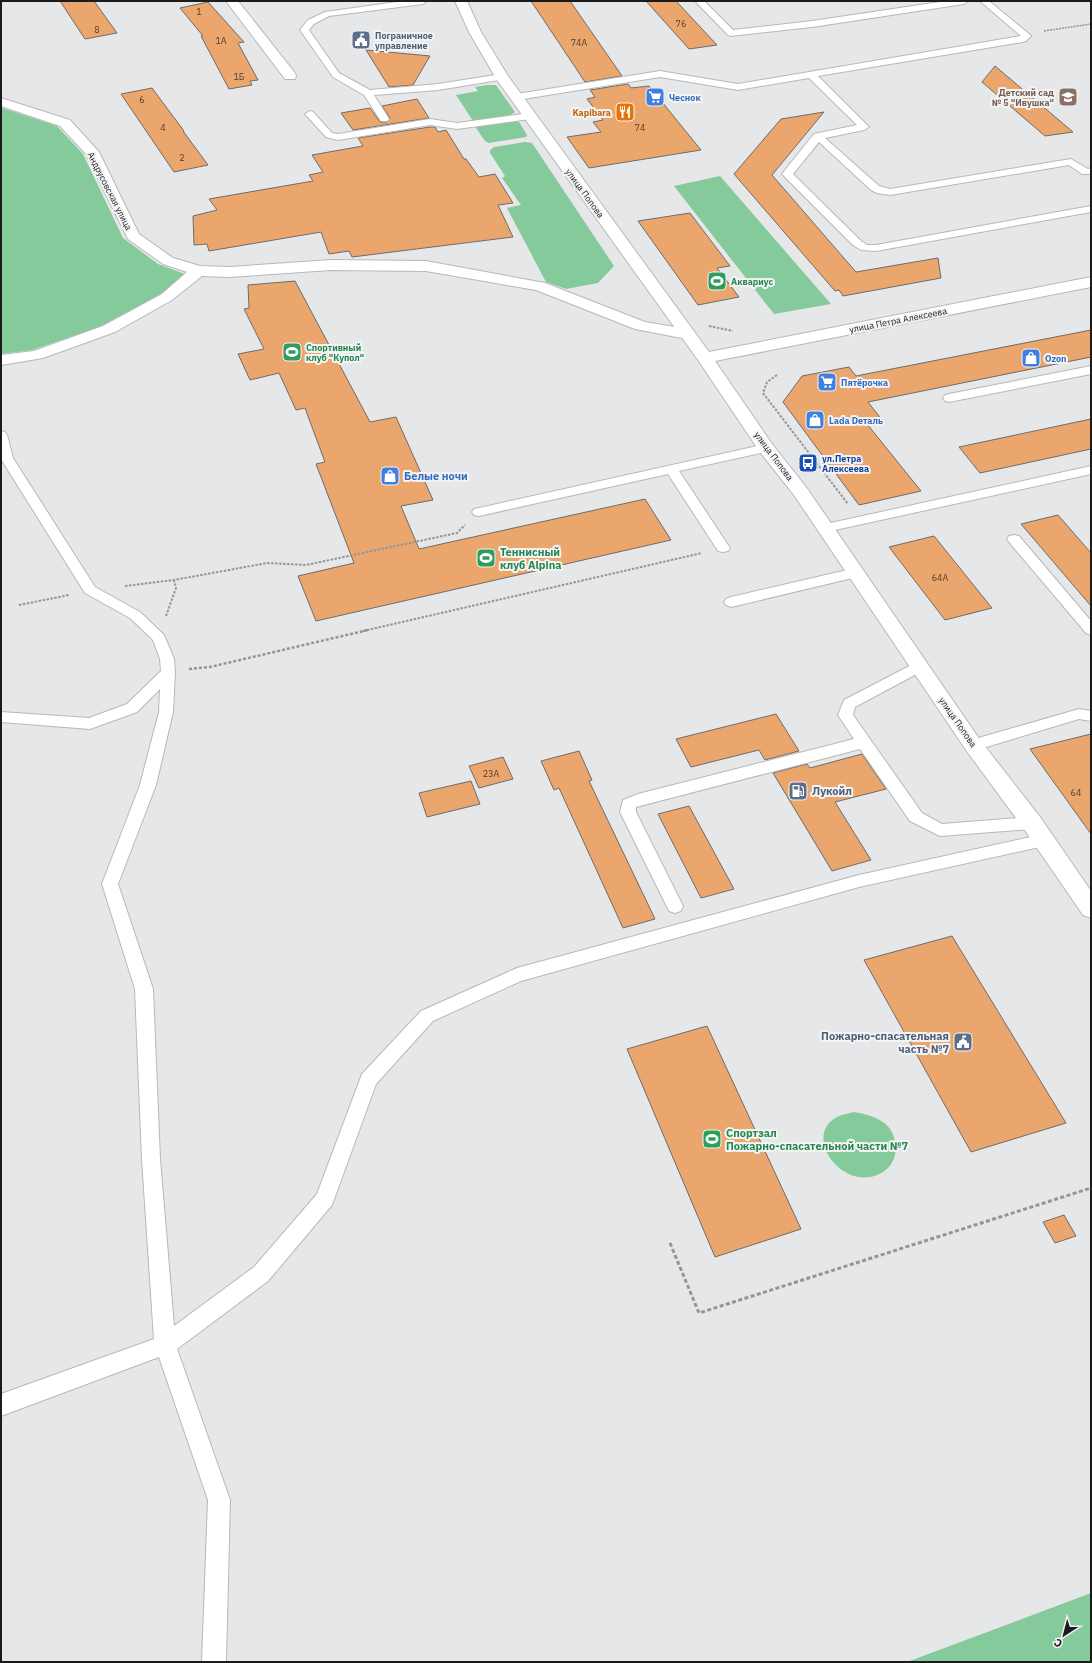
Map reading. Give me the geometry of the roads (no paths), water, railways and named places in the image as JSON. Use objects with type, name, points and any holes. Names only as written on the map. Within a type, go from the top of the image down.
[{"type":"street","points":[[232,1],[290,76]]},
{"type":"street","name":"улица Попова","points":[[460,1],[475,32],[502,77],[705,358],[766,448],[800,491],[973,745],[1032,823],[1091,908]]},
{"type":"street","name":"Андрусовская улица","points":[[1,102],[65,123],[92,152],[133,236],[168,261],[198,271],[229,272],[331,265],[426,266],[540,286],[641,326],[687,334]]},
{"type":"street","points":[[1,360],[37,355],[109,329],[167,297],[198,271]]},
{"type":"street","name":"улица Петра Алексеева","points":[[705,358],[1091,282]]},
{"type":"lane","points":[[384,119],[368,93],[336,75],[304,30],[306,26],[319,17],[328,14],[423,1]]},
{"type":"lane","points":[[699,1],[731,33],[812,24],[948,2],[964,1]]},
{"type":"lane","points":[[517,97],[660,74],[738,87],[1016,41],[1023,39],[1026,36],[984,1]]},
{"type":"lane","points":[[810,74],[864,127],[818,136],[787,174],[857,243],[865,248],[876,248],[1091,209]]},
{"type":"lane","points":[[368,93],[438,87],[502,77]]},
{"type":"lane","points":[[310,114],[329,135],[338,137],[430,122],[457,126],[530,116]]},
{"type":"lane","points":[[818,136],[875,188],[881,191],[890,192],[1071,162],[1090,173]]},
{"type":"lane","points":[[949,398],[1091,370]]},
{"type":"lane","points":[[1,435],[7,458],[90,590],[136,615],[159,638],[167,658],[168,672],[166,712],[148,785],[110,884],[144,990],[151,1159],[165,1345],[219,1500],[214,1662]]},
{"type":"lane","points":[[479,512],[766,448]]},
{"type":"lane","points":[[671,469],[723,548]]},
{"type":"lane","points":[[826,528],[1091,470]]},
{"type":"lane","points":[[1014,539],[1091,630]]},
{"type":"lane","points":[[731,602],[856,573]]},
{"type":"lane","points":[[919,666],[849,704],[845,715],[916,817],[940,830],[1032,823]]},
{"type":"lane","points":[[1,717],[90,724],[132,708],[168,672]]},
{"type":"lane","points":[[973,745],[1079,714],[1091,716]]},
{"type":"lane","points":[[675,906],[628,812],[629,804],[638,800],[864,742]]},
{"type":"lane","points":[[1,1405],[165,1345],[261,1274],[325,1199],[368,1080],[427,1016],[517,975],[859,881],[1044,840]]},
{"type":"place","name":"Пограничное управление","points":[[361,40]]},
{"type":"place","name":"Чеснок","points":[[655,97]]},
{"type":"place","name":"Детский сад № 5 \"Ивушка\"","points":[[1068,97]]},
{"type":"place","name":"Kapibara","points":[[625,112]]},
{"type":"place","name":"Аквариус","points":[[717,281]]},
{"type":"place","name":"Спортивный клуб \"Купол\"","points":[[292,352]]},
{"type":"place","name":"Ozon","points":[[1031,358]]},
{"type":"place","name":"Пятёрочка","points":[[827,382]]},
{"type":"place","name":"Lada Dеталь","points":[[815,420]]},
{"type":"place","name":"ул.Петра Алексеева","points":[[808,463]]},
{"type":"place","name":"Белые ночи","points":[[390,476]]},
{"type":"place","name":"Теннисный клуб Alpina","points":[[486,558]]},
{"type":"place","name":"Лукойл","points":[[798,791]]},
{"type":"place","name":"Пожарно-спасательная часть №7","points":[[963,1042]]},
{"type":"place","name":"Спортзал Пожарно-спасательной части №7","points":[[712,1139]]}]
